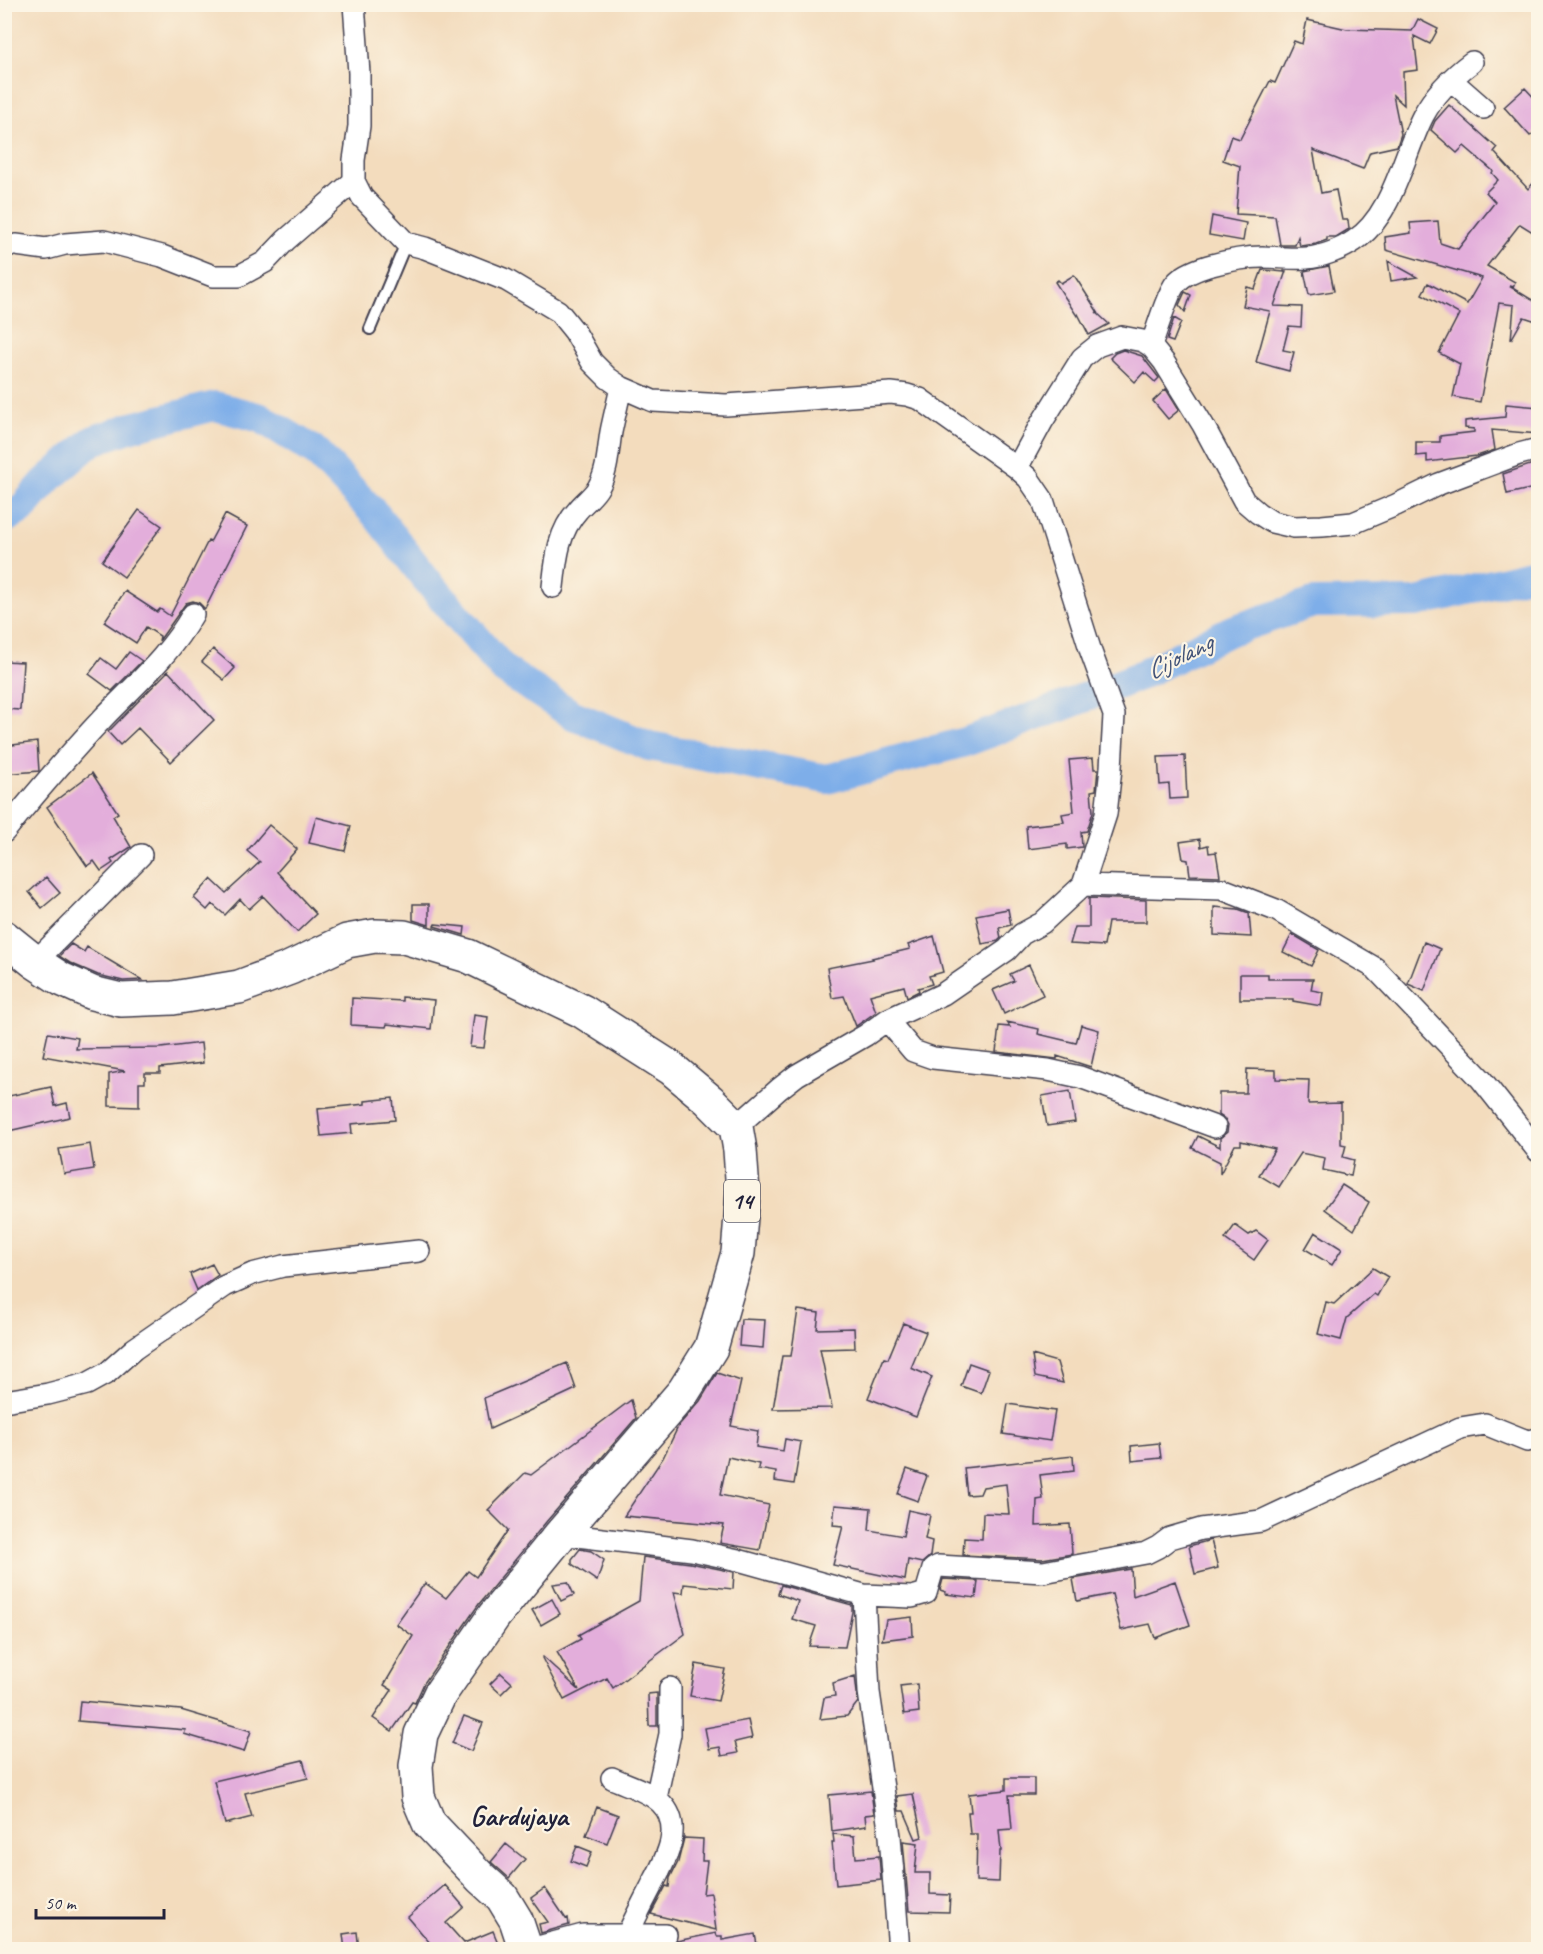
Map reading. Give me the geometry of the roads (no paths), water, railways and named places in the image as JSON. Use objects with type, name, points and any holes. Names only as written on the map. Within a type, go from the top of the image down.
[{"type":"highway","points":[[4,937],[61,979],[92,993],[121,1000],[173,998],[239,987],[290,968],[348,941],[375,936],[404,937],[468,956],[582,1011],[671,1068],[710,1100],[736,1127]]},
{"type":"highway","name":"14","points":[[526,1950],[516,1920],[502,1897],[429,1823],[418,1797],[416,1766],[421,1734],[440,1694],[494,1616],[684,1391],[711,1348],[738,1253],[743,1192],[736,1127]]},
{"type":"street","points":[[354,4],[360,73],[359,126],[354,160],[354,181],[362,197],[406,243],[425,248],[506,280],[558,311],[575,332],[592,362],[608,378],[621,387],[653,401],[726,405],[891,393],[907,395],[920,399],[1017,468],[1028,478],[1043,500],[1091,652],[1114,715],[1106,814],[1083,885],[1042,923],[1022,934],[1007,950],[943,994],[887,1020],[866,1035],[797,1075],[736,1127]]},
{"type":"street","points":[[1151,346],[1176,283],[1197,269],[1235,259],[1308,258],[1328,253],[1354,241],[1376,221],[1396,182],[1424,114],[1438,92],[1472,62]]},
{"type":"street","points":[[1451,80],[1483,108]]},
{"type":"street","points":[[16,245],[46,249],[65,244],[104,241],[162,256],[213,276],[239,276],[265,262],[286,240],[354,181]]},
{"type":"street","points":[[1017,468],[1042,422],[1082,358],[1097,346],[1122,337],[1143,340],[1164,362],[1203,425],[1244,501],[1272,522],[1294,527],[1353,523],[1439,484],[1539,448]]},
{"type":"street","points":[[553,587],[557,552],[565,528],[579,509],[591,498],[606,470],[611,432],[621,387]]},
{"type":"street","points":[[4,832],[104,717],[166,654],[184,631],[193,614]]},
{"type":"street","points":[[35,962],[141,855]]},
{"type":"street","points":[[1083,885],[1222,889],[1276,910],[1375,968],[1481,1079],[1539,1151]]},
{"type":"street","points":[[887,1020],[913,1051],[933,1058],[1048,1070],[1080,1077],[1215,1127]]},
{"type":"street","points":[[4,1401],[48,1394],[87,1384],[225,1286],[252,1274],[283,1266],[419,1251]]},
{"type":"street","points":[[561,1534],[692,1550],[738,1560],[864,1595],[912,1597],[926,1593],[933,1569],[938,1566],[1043,1572],[1146,1552],[1170,1538],[1201,1529],[1261,1521],[1460,1428],[1485,1424],[1527,1441],[1539,1439]]},
{"type":"street","points":[[864,1595],[869,1692],[890,1836],[899,1950]]},
{"type":"street","points":[[656,1798],[669,1734],[670,1688]]},
{"type":"street","points":[[612,1778],[656,1798],[669,1815],[672,1827],[670,1848],[627,1935]]},
{"type":"street","points":[[526,1950],[583,1935],[666,1935]]},
{"type":"lane","points":[[370,329],[406,243]]},
{"type":"waterway","name":"Cijolang","points":[[4,519],[22,509],[45,482],[92,441],[132,427],[215,406],[261,418],[316,452],[376,515],[426,579],[504,670],[573,715],[649,746],[827,779],[965,742],[1137,677],[1230,631],[1313,603],[1417,602],[1538,573]]},
{"type":"district","name":"Gardujaya","points":[[519,1815]]}]
